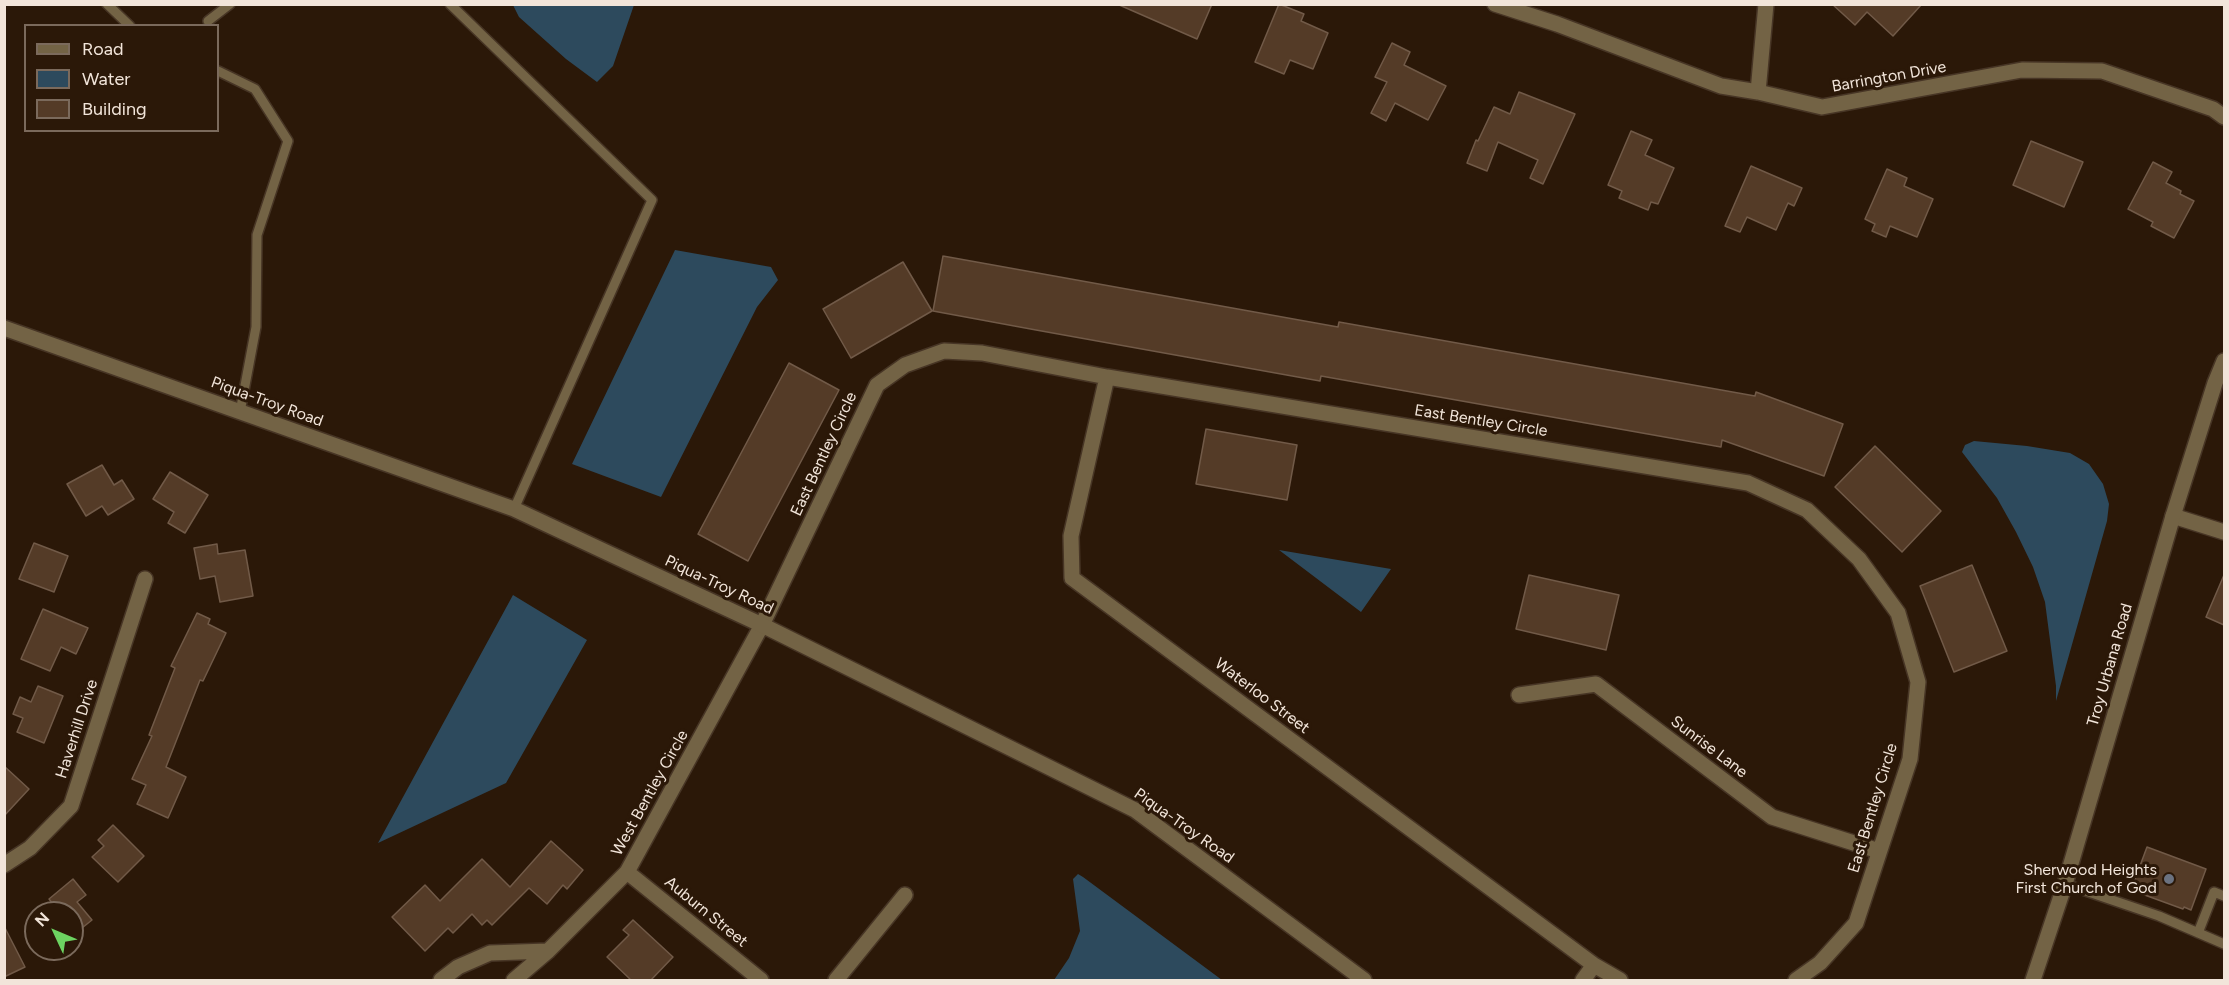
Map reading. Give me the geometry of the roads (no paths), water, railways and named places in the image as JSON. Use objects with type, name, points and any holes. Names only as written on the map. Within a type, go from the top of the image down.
[{"type":"street","name":"Barrington Drive","points":[[1495,4],[1557,24],[1721,86],[1822,107],[2022,70],[2102,71],[2213,109],[2224,117]]},
{"type":"street","points":[[1758,92],[1766,4]]},
{"type":"street","name":"Piqua-Troy Road","points":[[4,328],[514,509],[762,625],[1135,810],[1364,981]]},
{"type":"street","name":"East Bentley Circle","points":[[762,625],[877,385],[905,365],[944,351],[982,353],[1107,377],[1748,483],[1807,510],[1859,559],[1898,613],[1918,682],[1910,759],[1856,923],[1820,963],[1796,981]]},
{"type":"street","name":"Troy Urbana Road","points":[[2032,981],[2065,884],[2173,516],[2224,361]]},
{"type":"street","name":"Waterloo Street","points":[[1107,377],[1071,536],[1072,578],[1594,965]]},
{"type":"street","points":[[2173,516],[2224,532]]},
{"type":"street","name":"Haverhill Drive","points":[[4,866],[30,848],[71,806],[146,579]]},
{"type":"street","name":"West Bentley Circle","points":[[514,981],[548,951],[627,872],[762,625]]},
{"type":"street","name":"Sunrise Lane","points":[[1520,695],[1596,684],[1772,817],[1880,851]]},
{"type":"street","name":"Auburn Street","points":[[627,872],[761,981]]},
{"type":"street","points":[[836,981],[905,895]]},
{"type":"street","points":[[441,981],[458,967],[490,952],[548,951]]},
{"type":"street","points":[[1583,981],[1594,965],[1620,981]]},
{"type":"lane","points":[[107,4],[128,24]]},
{"type":"lane","points":[[208,21],[230,4]]},
{"type":"lane","points":[[450,4],[652,200],[514,509]]},
{"type":"lane","points":[[219,71],[255,89],[288,141],[257,235],[256,327],[240,412]]},
{"type":"lane","points":[[2065,884],[2159,916],[2224,944]]},
{"type":"lane","points":[[2198,933],[2214,892],[2224,896]]},
{"type":"water","points":[[513,5],[634,5],[613,66],[597,82],[566,59],[519,17]]},
{"type":"water","points":[[675,250],[771,267],[778,280],[757,307],[661,497],[572,464]]},
{"type":"water","points":[[1974,441],[2070,453],[2089,464],[2103,484],[2109,504],[2107,521],[2056,701],[2045,602],[2033,567],[2016,532],[1997,498],[1962,452],[1965,445]]},
{"type":"water","points":[[1279,550],[1391,569],[1361,612]]},
{"type":"water","points":[[513,595],[587,640],[506,783],[378,843]]},
{"type":"water","points":[[1078,874],[1222,980],[1054,980],[1069,958],[1080,931],[1073,879]]},
{"type":"place","name":"Sherwood Heights First Church of God","points":[[2169,879]]}]
